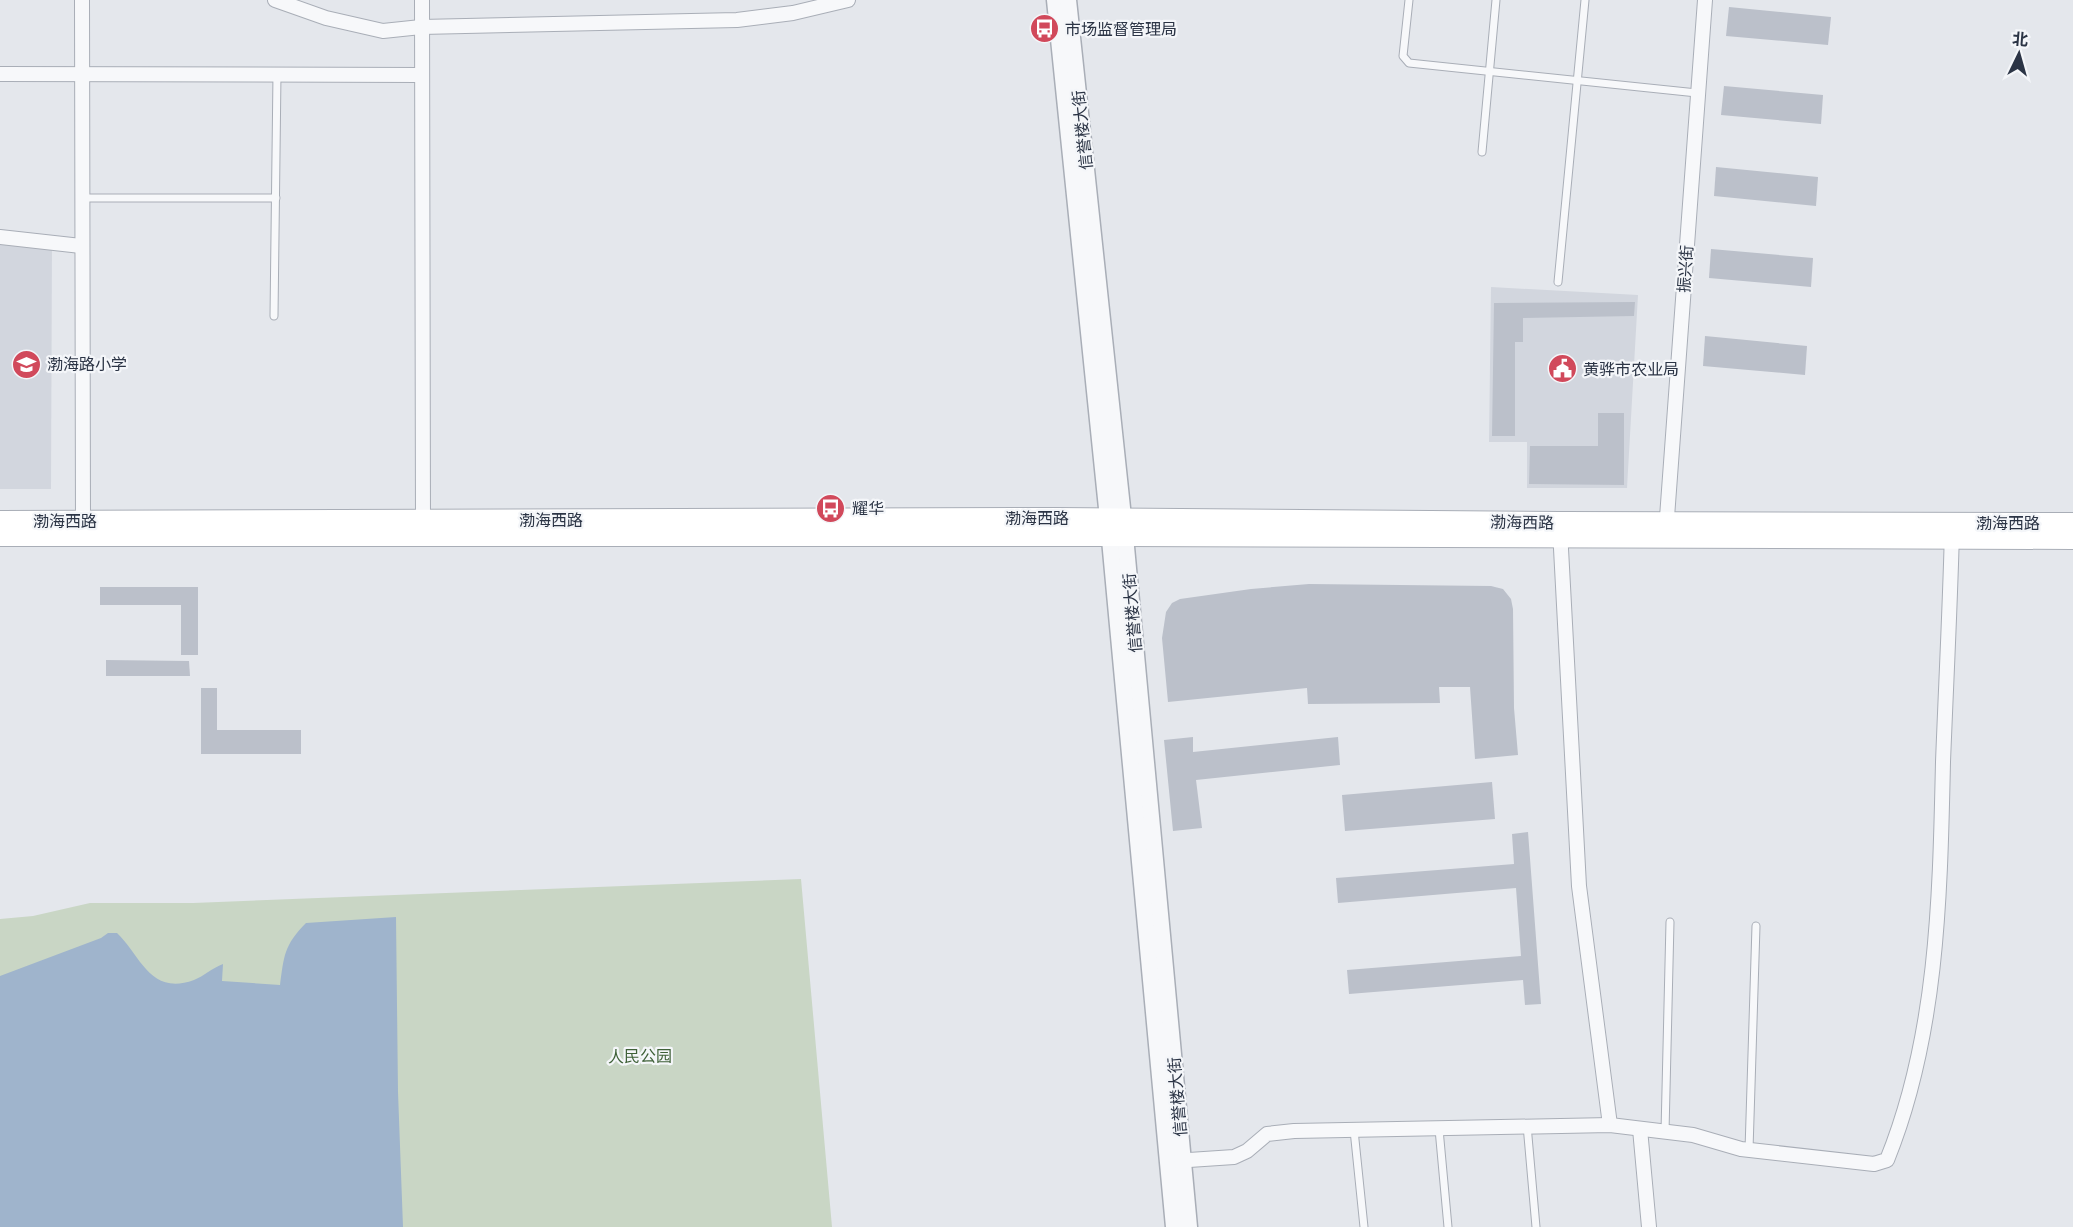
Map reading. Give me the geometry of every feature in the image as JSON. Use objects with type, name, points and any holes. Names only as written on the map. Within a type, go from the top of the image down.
[{"type":"main road","name":"渤海西路","points":[[0,521],[83,528],[1117,527],[1952,531],[2073,539]]},
{"type":"main road","name":"渤海西路","points":[[1952,531],[2073,523]]},
{"type":"main road","name":"渤海西路","points":[[0,536],[83,528]]},
{"type":"street","points":[[82,0],[83,528]]},
{"type":"street","points":[[275,0],[326,18],[383,31],[421,27],[737,20],[793,13],[848,0]]},
{"type":"street","points":[[422,0],[423,528]]},
{"type":"street","name":"信誉楼大街","points":[[1054,0],[1117,527]]},
{"type":"street","name":"信誉楼大街","points":[[1068,0],[1175,1161],[1174,1227]]},
{"type":"street","name":"振兴街","points":[[1666,530],[1705,0]]},
{"type":"street","points":[[0,74],[421,75]]},
{"type":"street","points":[[0,237],[81,246]]},
{"type":"street","points":[[1560,530],[1579,886],[1610,1125]]},
{"type":"street","points":[[1175,1161],[1234,1157],[1247,1152],[1268,1134],[1294,1131],[1527,1125],[1610,1125],[1693,1135],[1749,1150],[1874,1164],[1887,1160],[1900,1128],[1917,1060],[1939,922],[1952,531]]},
{"type":"street","points":[[1640,1129],[1648,1227]]},
{"type":"street","name":"信誉楼大街","points":[[1175,1161],[1189,1227]]},
{"type":"lane","points":[[1409,0],[1402,56],[1409,63],[1697,93]]},
{"type":"lane","points":[[1482,152],[1496,0]]},
{"type":"lane","points":[[1558,282],[1585,0]]},
{"type":"lane","points":[[274,316],[277,74]]},
{"type":"lane","points":[[81,198],[276,198]]},
{"type":"lane","points":[[1665,1132],[1670,922]]},
{"type":"lane","points":[[1749,1150],[1756,926]]},
{"type":"lane","points":[[1527,1125],[1536,1227]]},
{"type":"lane","points":[[1439,1129],[1448,1227]]},
{"type":"lane","points":[[1354,1130],[1364,1227]]},
{"type":"shaded area","name":"渤海路小学","points":[[0,238],[52,239],[51,489],[0,489]]},
{"type":"shaded area","name":"黄骅市农业局","points":[[1491,287],[1638,295],[1627,488],[1527,488],[1527,442],[1489,442]]},
{"type":"green space","name":"人民公园","points":[[801,879],[832,1227],[0,1227],[0,919],[33,916],[90,903],[193,903]]},
{"type":"water","points":[[396,917],[398,1092],[403,1227],[0,1227],[0,976],[101,938],[108,933],[117,933],[148,971],[167,983],[179,984],[194,980],[223,964],[222,981],[280,985],[286,951],[293,938],[306,923]]},
{"type":"building","points":[[1729,7],[1831,17],[1828,45],[1726,36]]},
{"type":"building","points":[[1724,86],[1823,95],[1821,124],[1721,115]]},
{"type":"building","points":[[1716,167],[1818,177],[1816,206],[1714,196]]},
{"type":"building","points":[[1711,249],[1813,258],[1811,287],[1709,278]]},
{"type":"building","points":[[1635,302],[1634,316],[1523,318],[1523,342],[1515,342],[1515,436],[1492,436],[1494,303]]},
{"type":"building","points":[[1705,336],[1807,346],[1805,375],[1703,366]]},
{"type":"building","points":[[1598,413],[1624,413],[1624,485],[1529,484],[1530,446],[1598,446]]},
{"type":"building","points":[[1309,584],[1491,586],[1503,589],[1511,599],[1513,609],[1514,708],[1518,755],[1475,759],[1470,687],[1439,687],[1440,703],[1308,704],[1307,688],[1168,702],[1162,638],[1166,612],[1172,603],[1180,599],[1251,589]]},
{"type":"building","points":[[100,587],[198,587],[198,655],[181,655],[181,605],[100,605]]},
{"type":"building","points":[[106,660],[189,661],[190,676],[106,676]]},
{"type":"building","points":[[201,688],[217,688],[217,730],[301,730],[301,754],[201,754]]},
{"type":"building","points":[[1193,737],[1193,752],[1338,737],[1340,765],[1196,780],[1202,828],[1173,831],[1164,740]]},
{"type":"building","points":[[1492,782],[1495,819],[1345,831],[1342,795]]},
{"type":"building","points":[[1528,832],[1541,1004],[1525,1005],[1523,980],[1349,994],[1347,970],[1521,956],[1516,888],[1338,903],[1336,878],[1514,864],[1512,834]]},
{"type":"place","name":"市场监督管理局","points":[[1044,29]]},
{"type":"place","name":"渤海路小学","points":[[26,364]]},
{"type":"place","name":"黄骅市农业局","points":[[1562,369]]},
{"type":"place","name":"耀华","points":[[831,508]]}]
